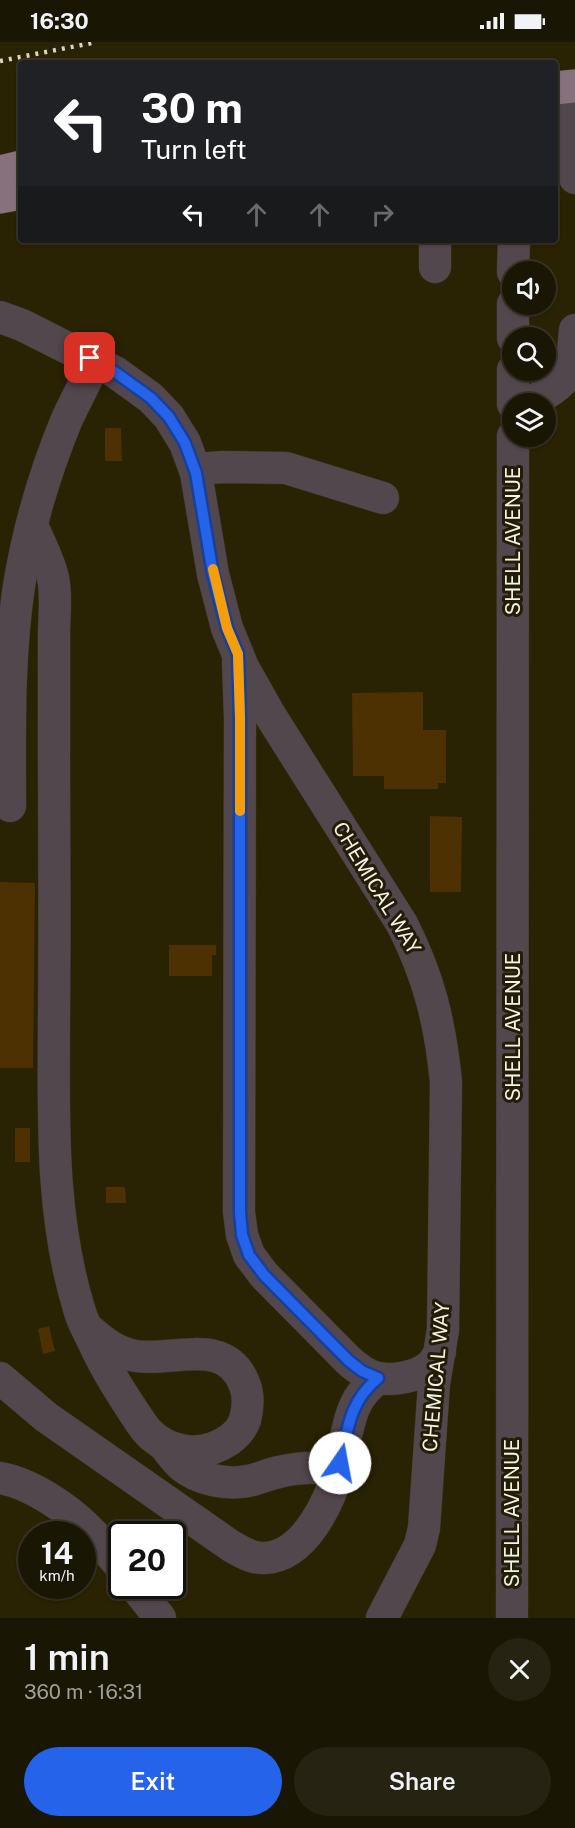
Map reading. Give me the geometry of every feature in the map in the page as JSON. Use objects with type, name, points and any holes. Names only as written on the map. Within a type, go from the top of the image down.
[{"type":"main road","points":[[0,172],[18,168]]},
{"type":"main road","points":[[0,197],[18,194]]},
{"type":"street","points":[[565,87],[575,178]]},
{"type":"street","points":[[513,261],[514,243]]},
{"type":"street","name":"CHEMICAL WAY","points":[[0,317],[22,325],[115,372],[151,398],[169,417],[185,443],[196,473],[213,574],[227,628],[243,668],[270,715],[402,924],[418,955],[431,993],[442,1043],[446,1082],[443,1330],[434,1384],[424,1528],[420,1545],[382,1618]]},
{"type":"street","points":[[545,393],[562,383],[568,372],[573,358],[575,330]]},
{"type":"street","points":[[9,806],[13,637],[20,585],[32,525],[47,472],[67,420],[95,362]]},
{"type":"street","name":"SHELL AVENUE","points":[[512,1618],[513,447]]},
{"type":"street","points":[[196,473],[209,468],[223,467],[286,468],[383,498]]},
{"type":"street","points":[[32,525],[53,579],[54,590],[53,1134],[55,1172],[67,1263],[81,1315],[106,1369],[144,1428],[164,1445],[182,1466],[195,1475],[212,1480],[248,1481],[297,1468],[339,1469]]},
{"type":"street","points":[[238,654],[240,1212],[242,1235],[249,1255],[264,1275],[349,1361],[362,1371],[378,1378],[415,1375],[430,1367],[440,1352]]},
{"type":"street","points":[[87,1328],[119,1352],[138,1356],[188,1353],[211,1355],[229,1362],[240,1373],[247,1388],[247,1405],[244,1422],[236,1435],[220,1446],[201,1452],[181,1451],[164,1445]]},
{"type":"street","points":[[0,1378],[46,1417],[231,1546],[248,1556],[264,1559],[280,1556],[291,1549],[308,1532],[321,1512],[334,1486],[354,1406],[365,1389],[378,1378]]},
{"type":"street","points":[[0,1478],[12,1480],[32,1489],[62,1508],[87,1528],[108,1552]]},
{"type":"street","points":[[145,1599],[160,1618]]},
{"type":"shaded area","points":[[0,42],[575,42],[575,1618],[0,1618],[0,197],[18,194],[18,243],[558,243],[558,60],[18,60],[18,168],[0,172]]},
{"type":"building","points":[[105,428],[121,428],[122,461],[105,461]]},
{"type":"building","points":[[423,692],[423,730],[446,730],[446,783],[438,783],[438,789],[384,789],[384,776],[353,776],[352,693]]},
{"type":"building","points":[[430,816],[462,817],[461,892],[430,892]]},
{"type":"building","points":[[0,882],[35,883],[33,1068],[0,1068]]},
{"type":"building","points":[[169,945],[216,945],[216,955],[212,955],[212,976],[169,976]]},
{"type":"building","points":[[15,1128],[30,1128],[30,1162],[15,1162]]},
{"type":"building","points":[[106,1187],[125,1187],[126,1203],[106,1203]]},
{"type":"building","points":[[49,1326],[55,1351],[43,1354],[38,1329]]},
{"type":"railway","points":[[0,61],[97,42]]},
{"type":"slow traffic","points":[[213,569],[227,628],[238,654],[240,811]]},
{"type":"route","points":[[90,358],[115,372],[151,398],[169,417],[185,443],[196,473],[213,574],[227,628],[238,654],[240,1212],[242,1235],[249,1255],[264,1275],[349,1361],[362,1371],[378,1378],[365,1389],[354,1406],[340,1463]]}]
